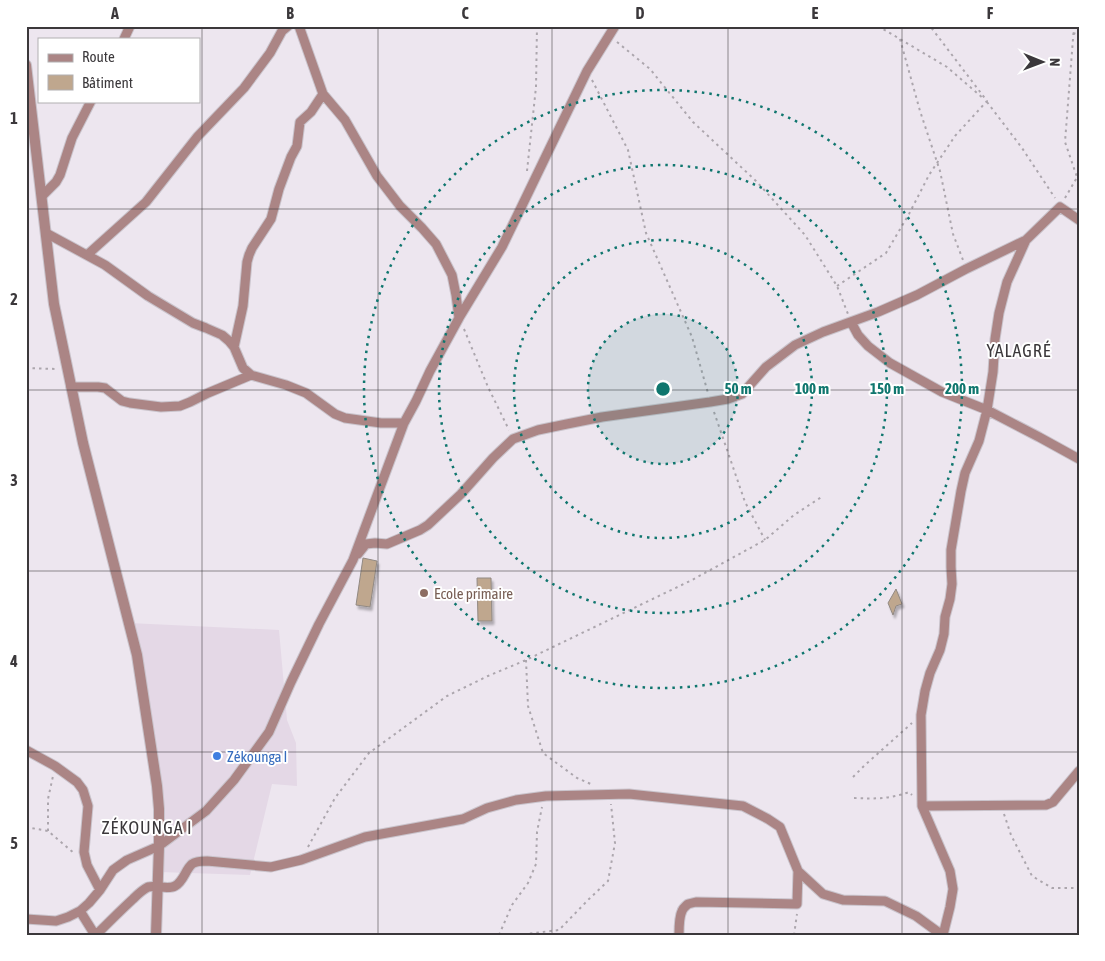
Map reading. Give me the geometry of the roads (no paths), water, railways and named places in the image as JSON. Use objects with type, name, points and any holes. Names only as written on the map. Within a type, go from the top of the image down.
[{"type":"street","points":[[124,38],[130,26]]},
{"type":"street","points":[[88,255],[146,202],[198,136],[244,88],[270,53],[282,31],[288,26]]},
{"type":"street","points":[[299,26],[323,94],[345,120],[383,184],[400,206],[436,244],[452,275],[459,318]]},
{"type":"street","points":[[26,920],[56,921],[80,911],[100,890],[113,870],[127,860],[159,846],[206,811],[234,780],[269,732],[319,624],[353,560],[404,423],[459,318],[502,247],[588,72],[615,26]]},
{"type":"street","points":[[26,65],[31,142],[42,196],[54,304],[83,443],[137,655],[159,809],[156,935]]},
{"type":"street","points":[[234,347],[243,306],[247,262],[252,248],[271,219],[285,172],[296,146],[300,122],[312,112],[323,94]]},
{"type":"street","points":[[42,196],[56,182],[60,175],[72,138],[90,102]]},
{"type":"street","points":[[353,560],[366,544],[387,544],[428,525],[461,494],[513,439],[538,430],[593,419],[728,399],[742,394],[766,367],[796,345],[823,332],[917,295],[1026,240],[1060,207],[1079,220]]},
{"type":"street","points":[[46,233],[105,264],[148,296],[175,313],[222,335],[234,347],[243,368],[251,375],[306,393],[335,414],[345,418],[381,423],[404,423]]},
{"type":"street","points":[[798,871],[823,894],[843,900],[885,901],[916,916],[942,935],[953,889],[950,871],[922,806],[921,715],[930,673],[940,650],[945,617],[950,600],[952,550],[961,491],[965,473],[979,441],[987,410],[999,313],[1007,282],[1026,240]]},
{"type":"street","points":[[851,322],[858,335],[868,346],[890,363],[942,392],[987,410],[1079,460]]},
{"type":"street","points":[[71,387],[106,388],[130,404],[161,407],[180,406],[251,375]]},
{"type":"street","points":[[26,750],[55,766],[77,782],[83,790],[88,806],[84,852],[87,865],[100,890]]},
{"type":"street","points":[[922,806],[1046,805],[1053,802],[1079,771]]},
{"type":"street","points":[[80,911],[95,935],[143,890],[158,886],[175,886],[183,879],[191,865],[198,862],[207,861],[271,867],[301,860],[365,837],[463,820],[500,804],[546,796],[629,794],[743,806],[768,819],[780,828],[798,871],[797,904],[696,902],[688,904],[682,912],[679,935]]},
{"type":"place","name":"Ecole primaire","points":[[424,593]]},
{"type":"place","name":"Zékounga I","points":[[217,756]]},
{"type":"district","name":"YALAGRÉ","points":[[1019,350]]},
{"type":"district","name":"ZÉKOUNGA I","points":[[147,827]]}]
